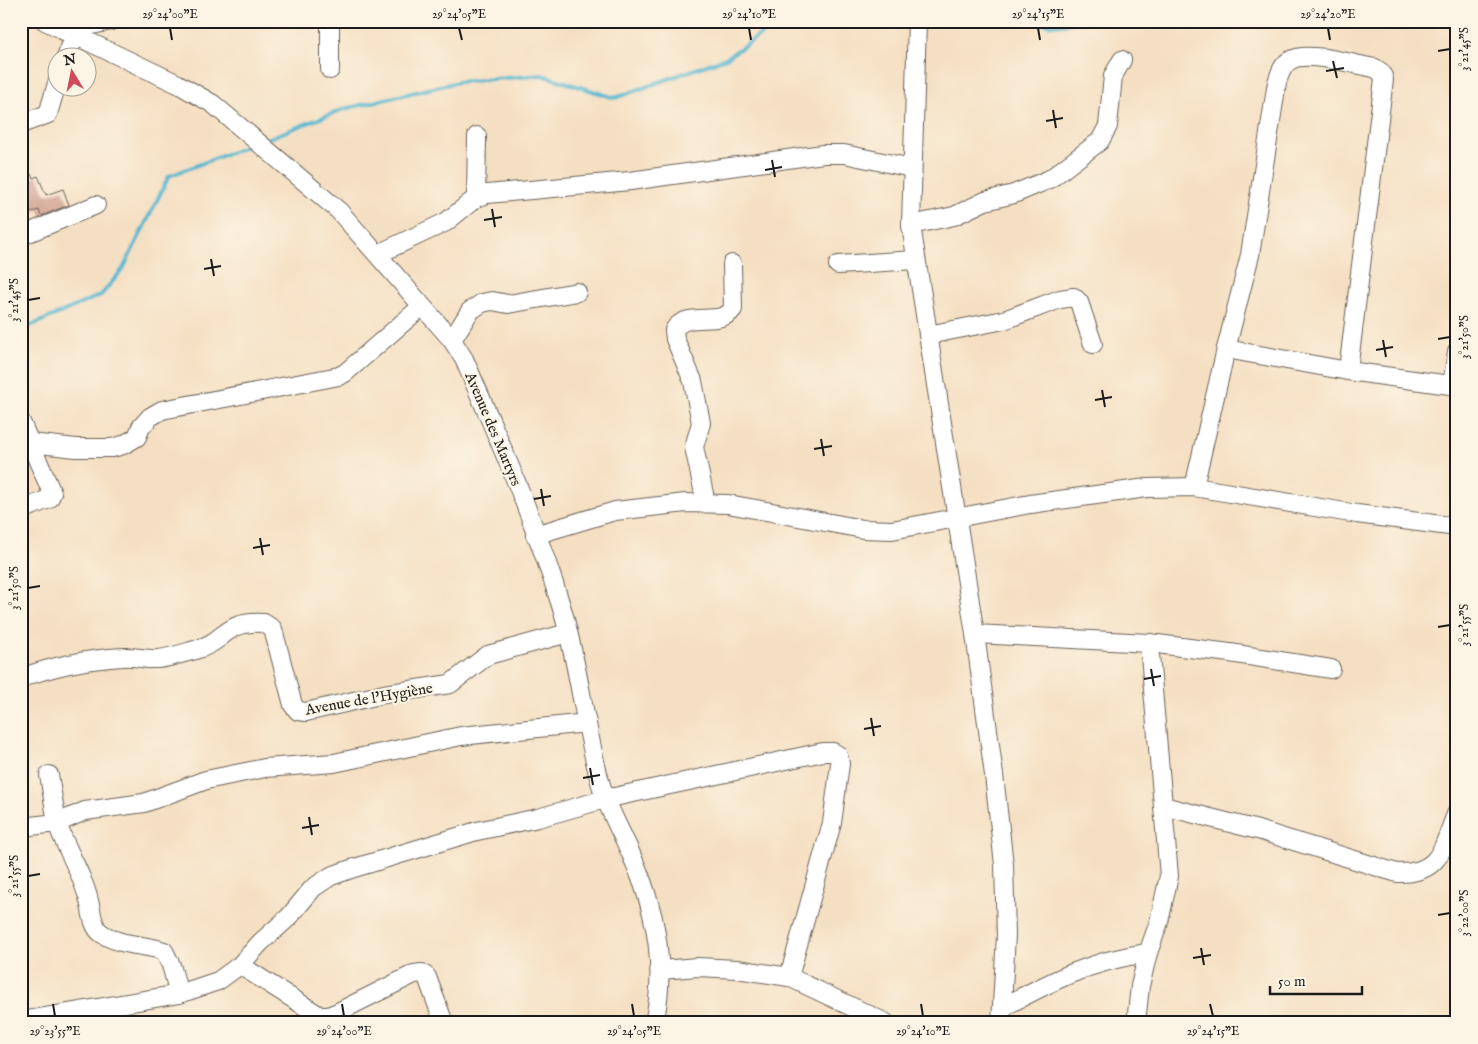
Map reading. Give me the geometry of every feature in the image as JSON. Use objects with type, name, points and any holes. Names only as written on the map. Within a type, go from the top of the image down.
[{"type":"street","name":"Avenue des Martyrs","points":[[45,21],[75,29],[213,104],[339,211],[378,254],[421,307],[452,340],[464,359],[535,535],[568,633],[594,759],[605,799],[646,889],[660,970],[660,996],[654,1023]]},
{"type":"street","points":[[69,48],[75,29],[111,21]]},
{"type":"street","points":[[330,21],[330,70]]},
{"type":"street","points":[[917,21],[911,225],[955,517],[975,634],[1004,865],[1006,935],[1002,1015]]},
{"type":"street","points":[[1194,487],[1250,255],[1277,82],[1282,68],[1290,60],[1305,56],[1366,67],[1381,72],[1384,79],[1348,371]]},
{"type":"street","points":[[911,225],[954,216],[985,201],[1014,194],[1050,179],[1100,141],[1108,126],[1112,76],[1122,60]]},
{"type":"street","points":[[21,124],[48,114],[54,98]]},
{"type":"street","points":[[476,198],[477,136]]},
{"type":"street","points":[[378,254],[446,222],[476,198],[487,194],[630,181],[823,154],[844,154],[912,168]]},
{"type":"street","points":[[21,236],[96,205]]},
{"type":"street","points":[[838,265],[915,260]]},
{"type":"street","points":[[706,502],[694,447],[701,424],[694,381],[675,339],[674,330],[677,324],[685,320],[724,317],[730,314],[733,309],[732,264]]},
{"type":"street","points":[[452,340],[470,311],[482,303],[492,301],[508,304],[577,292]]},
{"type":"street","points":[[928,335],[1004,320],[1060,298],[1074,298],[1079,302],[1093,344]]},
{"type":"street","points":[[31,443],[76,448],[112,448],[131,442],[150,416],[162,410],[339,376],[345,373],[421,307]]},
{"type":"street","points":[[1226,349],[1348,371],[1454,386],[1457,352]]},
{"type":"street","points":[[21,422],[51,496],[49,499],[21,510]]},
{"type":"street","points":[[535,535],[614,511],[706,502],[768,510],[863,529],[892,530],[955,517],[1147,488],[1194,487],[1356,514],[1457,527]]},
{"type":"street","name":"Avenue de l'Hygiène","points":[[21,678],[91,660],[125,657],[158,659],[198,650],[215,642],[222,634],[237,625],[264,623],[273,629],[294,705],[298,711],[306,712],[384,694],[450,684],[488,655],[568,633]]},
{"type":"street","points":[[975,634],[1149,644],[1230,653],[1331,668]]},
{"type":"street","points":[[1136,1023],[1140,986],[1148,953],[1159,922],[1169,876],[1149,644]]},
{"type":"street","points":[[21,827],[57,823],[85,811],[144,803],[206,780],[264,768],[334,762],[461,736],[587,723]]},
{"type":"street","points":[[21,1021],[179,994],[218,981],[240,966],[261,942],[289,917],[313,888],[331,876],[456,836],[538,818],[605,799],[823,752],[833,752],[838,756],[840,776],[832,823],[789,977]]},
{"type":"street","points":[[49,775],[57,823],[66,848],[84,882],[92,917],[98,932],[110,939],[164,951],[171,965],[179,994]]},
{"type":"street","points":[[1164,806],[1258,830],[1398,873],[1412,874],[1428,869],[1436,861],[1457,812]]},
{"type":"street","points":[[1002,1015],[1063,975],[1100,962],[1148,953]]},
{"type":"street","points":[[240,966],[320,1016],[328,1016],[338,1012],[414,974],[422,973],[427,977],[431,985],[444,1023]]},
{"type":"street","points":[[660,970],[708,968],[789,977],[886,1023]]},
{"type":"building","points":[[31,174],[33,178],[38,176],[46,195],[63,189],[69,205],[41,216],[39,210],[21,215],[21,178]]},
{"type":"waterway","points":[[264,140],[344,109],[458,82],[542,75],[615,98],[726,58],[778,23],[786,21]]},
{"type":"waterway","points":[[1034,21],[1051,25],[1097,21]]},
{"type":"waterway","points":[[1349,21],[1399,28],[1441,21]]},
{"type":"waterway","points":[[1450,21],[1457,29]]},
{"type":"waterway","points":[[21,330],[101,295],[123,269],[169,176],[253,144]]}]
